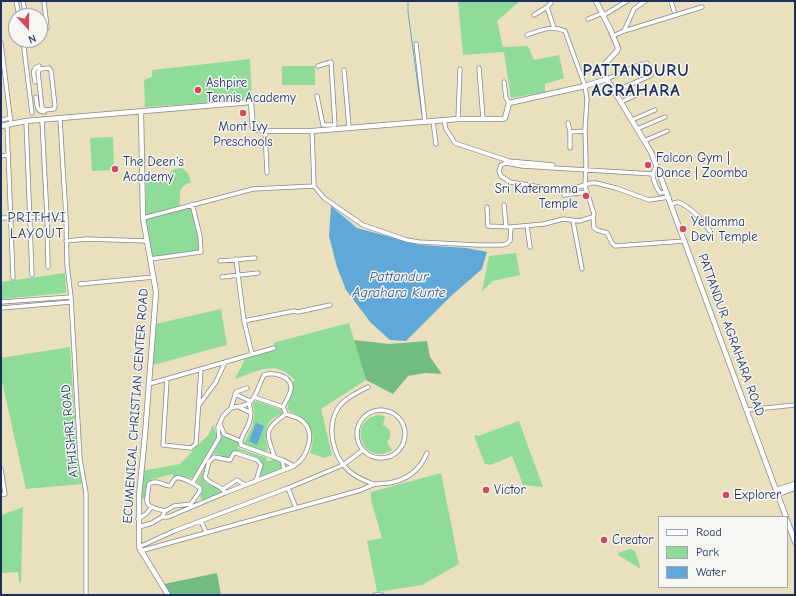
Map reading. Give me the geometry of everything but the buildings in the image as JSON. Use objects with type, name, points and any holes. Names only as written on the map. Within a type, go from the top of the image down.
[{"type":"street","points":[[596,1],[618,48],[602,68],[607,79]]},
{"type":"street","points":[[588,19],[603,14],[627,1]]},
{"type":"street","points":[[624,31],[634,8],[644,1]]},
{"type":"street","points":[[671,1],[674,11]]},
{"type":"street","points":[[16,3],[24,2]]},
{"type":"street","points":[[534,15],[551,3]]},
{"type":"street","points":[[547,7],[554,28]]},
{"type":"street","points":[[613,36],[624,31],[702,7]]},
{"type":"street","points":[[527,35],[549,28],[566,31],[586,86],[585,184],[594,212],[594,228],[607,233],[612,244],[616,246],[685,241]]},
{"type":"street","points":[[1,43],[11,118],[9,124],[8,155],[13,278]]},
{"type":"street","points":[[416,44],[425,121]]},
{"type":"street","points":[[24,48],[33,121]]},
{"type":"street","points":[[1,126],[26,121],[42,121],[251,102],[253,129],[265,132],[312,131],[335,125],[331,62],[318,66]]},
{"type":"street","points":[[614,91],[650,76],[647,63]]},
{"type":"street","points":[[509,103],[586,86],[607,79],[641,64]]},
{"type":"street","points":[[37,82],[33,72],[35,68],[39,66]]},
{"type":"street","points":[[38,97],[42,108],[45,110],[54,109],[56,106],[51,71],[49,68],[40,69],[38,72],[37,82],[38,110],[40,112],[44,112]]},
{"type":"street","points":[[479,68],[483,119]]},
{"type":"street","points":[[458,119],[460,69]]},
{"type":"street","points":[[344,70],[349,127]]},
{"type":"street","name":"PATTANDUR AGRAHARA ROAD","points":[[607,79],[644,141],[657,167],[785,516]]},
{"type":"street","points":[[29,83],[37,82]]},
{"type":"street","points":[[317,96],[323,125],[329,127],[349,127],[433,120],[506,118],[509,103],[506,98],[504,82]]},
{"type":"street","points":[[621,102],[636,95]]},
{"type":"street","points":[[30,98],[38,97]]},
{"type":"street","points":[[632,120],[655,110]]},
{"type":"street","name":"ECUMENICAL CHRISTIAN CENTER ROAD","points":[[139,549],[139,496],[156,293],[143,218],[141,111]]},
{"type":"street","points":[[1,120],[11,118]]},
{"type":"street","points":[[637,129],[665,118]]},
{"type":"street","name":"ATHISHRI ROAD","points":[[60,119],[66,217],[67,265],[71,296],[80,459],[86,493],[86,595]]},
{"type":"street","points":[[433,120],[436,144]]},
{"type":"street","points":[[444,120],[446,129],[455,143],[509,161],[553,165]]},
{"type":"street","points":[[26,121],[32,275]]},
{"type":"street","points":[[42,121],[48,267]]},
{"type":"street","points":[[568,123],[570,132],[570,148]]},
{"type":"street","points":[[312,131],[314,186],[324,198],[363,225],[408,240],[419,242],[478,245],[506,244],[510,241],[512,227]]},
{"type":"street","points":[[570,132],[585,131]]},
{"type":"street","points":[[644,141],[667,131]]},
{"type":"street","points":[[265,132],[267,173]]},
{"type":"street","points":[[1,156],[8,155]]},
{"type":"street","points":[[653,174],[522,166],[506,163],[501,164],[499,171],[501,176],[510,182],[552,189],[564,189],[596,183],[616,188],[649,200],[668,194]]},
{"type":"street","points":[[657,167],[654,169],[653,174],[657,189],[660,193],[668,194]]},
{"type":"street","points":[[143,218],[254,189],[314,186]]},
{"type":"street","points":[[564,195],[587,192]]},
{"type":"street","points":[[671,204],[678,202],[684,205],[702,220],[710,231]]},
{"type":"street","points":[[150,260],[201,252],[200,236],[192,204]]},
{"type":"street","points":[[504,205],[504,231]]},
{"type":"street","points":[[487,207],[488,230]]},
{"type":"street","points":[[1,218],[66,217]]},
{"type":"street","points":[[488,226],[528,226],[547,224],[560,220],[579,221],[593,217]]},
{"type":"street","points":[[573,221],[582,269]]},
{"type":"street","points":[[528,226],[530,247]]},
{"type":"street","points":[[66,241],[87,239],[147,241]]},
{"type":"street","points":[[220,260],[255,258]]},
{"type":"street","points":[[236,259],[244,321],[252,354]]},
{"type":"street","points":[[222,277],[258,273]]},
{"type":"street","points":[[80,284],[154,277]]},
{"type":"street","points":[[1,302],[71,296]]},
{"type":"street","points":[[1,308],[71,302]]},
{"type":"street","points":[[244,321],[330,305]]},
{"type":"street","points":[[149,384],[274,348]]},
{"type":"street","points":[[199,406],[216,382],[225,362]]},
{"type":"street","points":[[167,379],[163,445],[191,448],[196,444],[201,369]]},
{"type":"street","points":[[138,528],[152,523],[162,517],[168,517],[224,491],[245,485],[294,466],[304,458],[310,437],[306,424],[301,420],[286,414],[283,407],[291,386],[288,380],[276,374],[264,375],[254,397],[250,402],[239,407],[231,408]]},
{"type":"street","points":[[368,387],[345,400],[338,408],[334,418],[332,434],[339,458],[343,465],[354,475],[374,484]]},
{"type":"street","points":[[193,482],[219,436],[218,427],[224,416],[231,408],[235,394],[238,390],[247,388]]},
{"type":"street","points":[[235,394],[250,402]]},
{"type":"street","points":[[254,397],[283,407]]},
{"type":"street","points":[[240,441],[250,422],[250,402]]},
{"type":"street","points":[[747,410],[795,405]]},
{"type":"street","points":[[239,407],[251,413]]},
{"type":"street","points":[[378,410],[392,413],[398,417],[403,424],[405,439],[397,452],[391,456],[376,458],[368,455],[363,450],[357,436],[360,422],[365,416],[378,410]]},
{"type":"street","points":[[274,456],[269,441],[269,431],[273,423],[286,414]]},
{"type":"street","points":[[220,424],[224,434],[240,441],[240,444],[243,446],[274,456],[294,466]]},
{"type":"street","points":[[139,549],[201,521],[288,488],[343,465],[363,450]]},
{"type":"street","points":[[209,454],[214,457],[230,460],[236,453],[257,460],[260,465],[256,481]]},
{"type":"street","points":[[139,549],[296,508],[361,490],[374,484],[391,483],[406,478],[421,465],[427,453]]},
{"type":"street","points":[[214,457],[209,462],[205,477],[208,481],[224,491]]},
{"type":"street","points":[[282,460],[284,470]]},
{"type":"street","points":[[1,469],[3,494]]},
{"type":"street","points":[[162,517],[165,511],[174,506],[190,505],[200,490],[193,482],[176,478],[170,486],[155,481],[149,484],[147,500],[148,505],[151,508],[165,511]]},
{"type":"street","points":[[224,491],[237,480],[245,485]]},
{"type":"street","points":[[777,492],[795,484]]},
{"type":"street","points":[[288,488],[296,508]]},
{"type":"street","points":[[777,492],[795,488]]},
{"type":"street","points":[[138,519],[146,514],[151,508]]},
{"type":"street","points":[[146,514],[152,523]]},
{"type":"street","points":[[201,521],[206,532]]},
{"type":"street","name":"PATTANDUR AGRAHARA ROAD","points":[[788,523],[795,542]]},
{"type":"street","points":[[139,549],[168,595]]},
{"type":"street","points":[[376,595],[382,595]]},
{"type":"green space","points":[[458,1],[520,1],[497,21],[503,47],[528,46],[534,60],[559,55],[564,78],[545,84],[545,92],[511,98],[504,52],[463,55]]},
{"type":"green space","name":"Ashpire Tennis Academy","points":[[250,59],[252,100],[145,107],[144,80],[152,77],[152,70]]},
{"type":"green space","points":[[282,66],[315,66],[315,85],[282,85]]},
{"type":"green space","points":[[113,137],[114,170],[92,171],[90,138]]},
{"type":"green space","points":[[181,168],[188,174],[191,183],[182,188],[180,195],[180,206],[146,215],[146,179],[167,176],[174,169]]},
{"type":"green space","points":[[191,207],[199,235],[200,250],[151,257],[145,219]]},
{"type":"green space","points":[[516,253],[520,275],[493,281],[482,291],[489,256]]},
{"type":"green space","points":[[65,273],[66,293],[1,299],[1,282]]},
{"type":"green space","points":[[221,309],[227,345],[153,365],[155,324]]},
{"type":"green space","points":[[349,323],[366,380],[321,409],[332,455],[324,458],[310,453],[313,439],[309,425],[306,421],[288,410],[288,403],[293,390],[291,383],[295,380],[281,370],[274,368],[259,370],[235,379],[245,359],[275,350],[274,343],[276,342]]},
{"type":"green space","points":[[354,340],[389,344],[427,341],[430,357],[442,374],[425,373],[408,376],[393,394],[366,380]]},
{"type":"green space","points":[[70,347],[77,454],[82,484],[26,489],[1,377],[1,358]]},
{"type":"green space","points":[[257,401],[282,410],[283,412],[269,422],[266,429],[268,449],[265,452],[245,445],[244,443],[254,420],[253,404]]},
{"type":"green space","points":[[378,415],[385,416],[383,425],[388,428],[390,432],[390,437],[387,442],[392,450],[382,454],[373,453],[367,448],[362,442],[361,433],[362,426],[368,419]]},
{"type":"green space","points":[[519,421],[543,487],[523,485],[512,456],[491,465],[485,464],[474,436],[478,436]]},
{"type":"green space","points":[[213,424],[217,437],[194,477],[192,479],[178,476],[174,477],[173,474],[152,479],[145,491],[145,498],[140,500],[142,471],[180,464],[209,434]]},
{"type":"green space","points":[[222,436],[238,442],[238,448],[267,458],[266,461],[271,461],[273,457],[281,461],[281,469],[259,476],[263,465],[260,459],[238,451],[231,453],[228,458],[213,453]]},
{"type":"green space","points":[[207,464],[204,475],[205,481],[210,485],[220,488],[222,492],[203,500],[200,498],[202,489],[197,482]]},
{"type":"green space","points":[[441,473],[459,564],[422,585],[377,592],[367,541],[382,538],[371,500],[371,492]]},
{"type":"green space","points":[[23,507],[21,582],[19,582],[18,572],[1,573],[1,515]]},
{"type":"green space","points":[[630,549],[635,551],[641,569],[618,555],[618,553]]},
{"type":"green space","points":[[217,573],[221,595],[170,595],[164,584]]},
{"type":"water","name":"Pattandur Agrahara Kunte","points":[[331,206],[357,228],[420,245],[466,248],[487,252],[482,269],[451,296],[406,341],[390,340],[371,323],[346,290],[337,267],[329,236]]},
{"type":"water","points":[[256,423],[264,426],[257,445],[249,441]]},
{"type":"waterway","points":[[408,1],[408,12],[422,115]]},
{"type":"place","name":"Ashpire Tennis Academy","points":[[198,90]]},
{"type":"place","name":"Mont Ivy Preschools","points":[[243,113]]},
{"type":"place","name":"Falcon Gym | Dance | Zoomba","points":[[648,165]]},
{"type":"place","name":"The Deen's Academy","points":[[115,169]]},
{"type":"place","name":"Sri Kateramma Temple","points":[[586,196]]},
{"type":"place","name":"Yellamma Devi Temple","points":[[683,229]]},
{"type":"place","name":"Victor","points":[[486,490]]},
{"type":"place","name":"Explorer","points":[[726,495]]},
{"type":"place","name":"Creator","points":[[604,540]]},
{"type":"district","name":"PATTANDURU AGRAHARA","points":[[636,81]]},
{"type":"district","name":"PRITHVI LAYOUT","points":[[37,226]]}]
